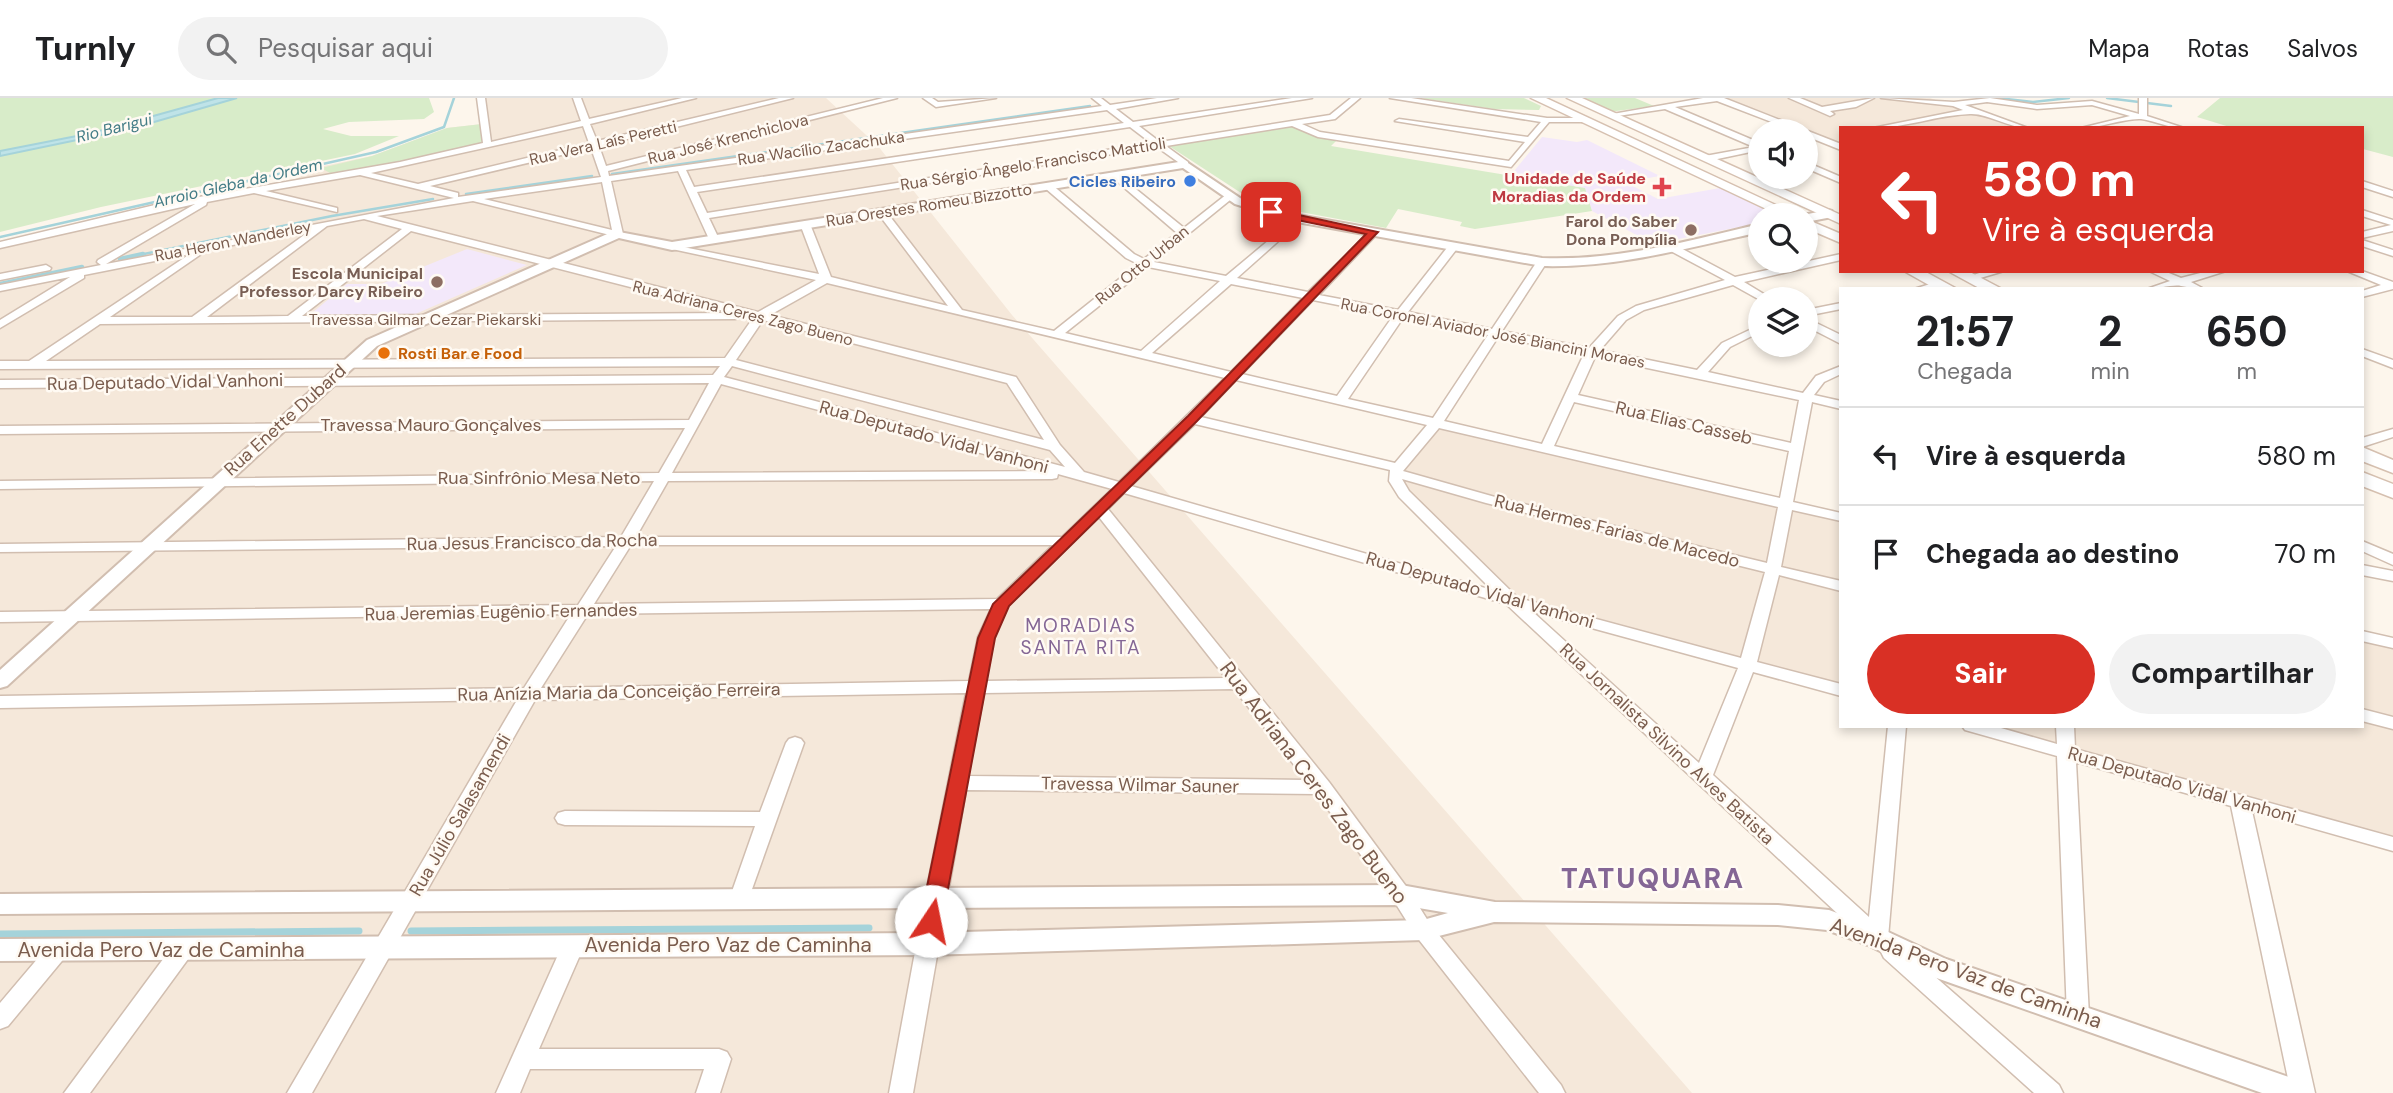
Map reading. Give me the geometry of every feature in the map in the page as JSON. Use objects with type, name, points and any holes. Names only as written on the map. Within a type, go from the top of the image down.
[{"type":"main road","points":[[1537,98],[1765,203]]},
{"type":"main road","points":[[1573,98],[1748,176]]},
{"type":"main road","points":[[1742,192],[1764,192],[1771,189]]},
{"type":"main road","points":[[1775,189],[1837,215]]},
{"type":"main road","points":[[1818,227],[1839,238]]},
{"type":"main road","points":[[1916,273],[1945,286]]},
{"type":"main road","points":[[1959,273],[1990,287]]},
{"type":"main road","points":[[2364,454],[2393,467]]},
{"type":"main road","points":[[2364,479],[2393,492]]},
{"type":"street","points":[[481,98],[486,145]]},
{"type":"street","points":[[577,98],[604,174],[618,234]]},
{"type":"street","points":[[0,245],[86,223],[215,196],[359,173],[585,122],[658,102],[692,98]]},
{"type":"street","name":"Rua Vera Laís Peretti","points":[[416,187],[789,98]]},
{"type":"street","name":"Rua José Krenchiclova","points":[[604,174],[893,98]]},
{"type":"street","points":[[927,98],[936,105],[992,98]]},
{"type":"street","name":"Rua Wacílio Zacachuka","points":[[445,193],[604,174],[1131,98]]},
{"type":"street","name":"Rua Wacílio Zacachuka","points":[[467,198],[604,174],[681,168],[1102,102],[1174,98]]},
{"type":"street","points":[[692,190],[1308,98]]},
{"type":"street","name":"Rua Sérgio Ângelo Francisco Mattioli","points":[[704,216],[1332,117],[1356,98]]},
{"type":"street","points":[[1394,98],[1547,120],[1583,120]]},
{"type":"street","points":[[1611,115],[1718,98],[1771,119]]},
{"type":"street","points":[[1793,98],[1832,115]]},
{"type":"street","points":[[1821,110],[1853,105],[1870,98]]},
{"type":"street","points":[[1885,98],[1954,104],[1987,100],[2037,107],[2092,103],[2174,126]]},
{"type":"street","points":[[2143,101],[2143,116]]},
{"type":"street","points":[[1102,102],[1230,195],[1252,207],[1299,218],[1565,264],[1612,259],[1748,231]]},
{"type":"street","points":[[1391,129],[1422,102]]},
{"type":"street","points":[[1954,104],[2018,126]]},
{"type":"street","points":[[1666,106],[1748,142]]},
{"type":"street","points":[[1889,126],[1972,111]]},
{"type":"street","points":[[1407,115],[1530,141]]},
{"type":"street","points":[[2095,126],[2143,116]]},
{"type":"street","points":[[1291,123],[1318,134],[1511,164],[1547,120]]},
{"type":"street","points":[[1926,120],[1942,126]]},
{"type":"street","points":[[1819,138],[1839,134]]},
{"type":"street","points":[[1374,143],[1382,136]]},
{"type":"street","points":[[1819,138],[1839,145]]},
{"type":"street","points":[[1708,158],[1748,150]]},
{"type":"street","name":"Rua Orestes Romeu Bizzotto","points":[[672,246],[1185,164]]},
{"type":"street","points":[[681,168],[714,239]]},
{"type":"street","points":[[1818,170],[1839,179]]},
{"type":"street","points":[[359,173],[618,234],[826,279],[1839,517]]},
{"type":"street","points":[[1116,176],[1182,232]]},
{"type":"street","points":[[2364,185],[2393,194]]},
{"type":"street","points":[[1048,187],[1130,256],[1144,263]]},
{"type":"street","points":[[249,190],[334,211]]},
{"type":"street","name":"Rua Heron Wanderley","points":[[0,277],[334,211],[445,193]]},
{"type":"street","name":"Rua Otto Urban","points":[[1056,335],[1230,195]]},
{"type":"street","points":[[0,325],[215,196]]},
{"type":"street","name":"Rua Heron Wanderley","points":[[0,288],[325,223],[467,198]]},
{"type":"street","points":[[882,212],[958,312]]},
{"type":"street","points":[[2364,214],[2393,225]]},
{"type":"street","points":[[1818,219],[1837,215]]},
{"type":"street","name":"Rua Adriana Ceres Zago Bueno","points":[[362,216],[1012,380],[1059,452],[1079,475]]},
{"type":"street","points":[[1143,355],[1299,218]]},
{"type":"street","points":[[195,320],[325,223]]},
{"type":"street","points":[[805,224],[826,279]]},
{"type":"street","points":[[2364,234],[2393,225]]},
{"type":"street","points":[[290,320],[409,228]]},
{"type":"street","points":[[901,1093],[935,898],[986,638],[1001,604],[1235,376],[1373,232]]},
{"type":"street","name":"Rua Enette Dubard","points":[[0,681],[328,380],[372,343],[618,234]]},
{"type":"street","points":[[2364,244],[2393,253]]},
{"type":"street","points":[[32,365],[207,246]]},
{"type":"street","points":[[1340,401],[1400,315],[1454,246]]},
{"type":"street","points":[[1671,247],[1748,289]]},
{"type":"street","points":[[1546,449],[1591,353],[1622,317],[1640,308],[1734,281],[1839,257]]},
{"type":"street","points":[[1396,471],[1436,423],[1492,334],[1542,262]]},
{"type":"street","name":"Rua Coronel Aviador José Biancini Moraes","points":[[1144,263],[1700,374],[1839,405]]},
{"type":"street","points":[[1970,278],[1991,273]]},
{"type":"street","points":[[2159,273],[2194,287]]},
{"type":"street","points":[[2160,287],[2214,273]]},
{"type":"street","points":[[2357,273],[2393,286]]},
{"type":"street","name":"Rua Júlio Salasamendi","points":[[299,1093],[529,694],[626,541],[755,316],[826,279]]},
{"type":"street","points":[[2364,293],[2393,286]]},
{"type":"street","points":[[1818,311],[1839,306]]},
{"type":"street","name":"Travessa Gilmar Cezar Piekarski","points":[[99,321],[755,316]]},
{"type":"street","points":[[1818,328],[1839,339]]},
{"type":"street","points":[[1700,374],[1726,345],[1748,334]]},
{"type":"street","points":[[2364,353],[2393,364]]},
{"type":"street","points":[[2364,362],[2393,353]]},
{"type":"street","name":"Rua Deputado Vidal Vanhoni","points":[[0,365],[729,362],[1059,452]]},
{"type":"street","points":[[586,380],[600,364]]},
{"type":"street","points":[[366,380],[383,365]]},
{"type":"street","points":[[1703,776],[1748,664],[1773,569],[1806,398],[1820,379],[1839,371]]},
{"type":"street","name":"Rua Deputado Vidal Vanhoni","points":[[3,387],[328,380],[717,379],[1079,475],[1512,601],[1839,689]]},
{"type":"street","name":"Rua Elias Casseb","points":[[1569,397],[1798,449]]},
{"type":"street","name":"Rua Hermes Farias de Macedo","points":[[1192,419],[1396,471],[1491,500],[1839,586]]},
{"type":"street","name":"Travessa Mauro Gonçalves","points":[[0,430],[694,424]]},
{"type":"street","points":[[2364,442],[2393,433]]},
{"type":"street","points":[[1046,467],[1059,452]]},
{"type":"street","name":"Rua Jornalista Silvino Alves Batista","points":[[1396,471],[1395,482],[1404,494],[1512,601],[1877,938],[2051,1093]]},
{"type":"street","name":"Rua Sinfrônio Mesa Neto","points":[[0,485],[215,484],[360,479],[1079,475]]},
{"type":"street","name":"Rua Adriana Ceres Zago Bueno","points":[[1099,507],[1322,787],[1401,895],[1423,930],[1553,1093]]},
{"type":"street","name":"Rua Jesus Francisco da Rocha","points":[[0,548],[626,541],[1064,541]]},
{"type":"street","points":[[2364,546],[2393,560]]},
{"type":"street","points":[[2364,570],[2393,576]]},
{"type":"street","name":"Rua Jeremias Eugênio Fernandes","points":[[0,617],[1001,604]]},
{"type":"street","points":[[2364,636],[2393,643]]},
{"type":"street","name":"Rua Anízia Maria da Conceição Ferreira","points":[[0,702],[1238,683]]},
{"type":"street","points":[[2364,716],[2393,723]]},
{"type":"street","points":[[1877,938],[1897,728]]},
{"type":"street","name":"Rua Deputado Vidal Vanhoni","points":[[1978,728],[2393,844]]},
{"type":"street","points":[[2064,728],[2078,1016]]},
{"type":"street","points":[[739,900],[795,743]]},
{"type":"street","name":"Travessa Wilmar Sauner","points":[[957,783],[1322,787]]},
{"type":"street","points":[[2240,801],[2301,1093]]},
{"type":"street","points":[[565,818],[767,819]]},
{"type":"street","name":"Avenida Pero Vaz de Caminha","points":[[0,904],[1401,895],[1495,912],[1778,915],[1829,920],[1877,938],[1937,967],[2301,1093]]},
{"type":"street","name":"Avenida Pero Vaz de Caminha","points":[[0,950],[382,950],[927,944],[1423,930],[1495,912]]},
{"type":"street","points":[[508,1093],[573,946]]},
{"type":"street","points":[[76,1093],[183,949]]},
{"type":"street","points":[[0,1019],[58,950]]},
{"type":"street","points":[[523,1059],[719,1059],[708,1093]]},
{"type":"shaded area","points":[[481,98],[826,98],[878,146],[1012,315],[1692,1093],[0,1093],[0,245],[288,184],[314,168],[372,156],[447,128],[482,124]]},
{"type":"shaded area","points":[[1717,98],[1930,98],[2014,126],[1839,126],[1839,146],[1818,138],[1818,119],[1770,119]]},
{"type":"shaded area","points":[[1542,137],[1577,142],[1587,140],[1660,176],[1625,182],[1658,199],[1720,188],[1751,203],[1748,203],[1748,225],[1653,244],[1592,211],[1585,188],[1510,176]]},
{"type":"shaded area","name":"Escola Municipal Professor Darcy Ribeiro","points":[[467,249],[527,265],[411,316],[307,317],[347,284],[381,284]]},
{"type":"shaded area","points":[[1437,423],[1839,517],[1839,688],[1520,600],[1395,480]]},
{"type":"shaded area","points":[[2364,639],[2393,646],[2393,842],[1983,728],[2364,728]]},
{"type":"green space","points":[[0,98],[218,98],[92,133],[0,151]]},
{"type":"green space","points":[[237,98],[429,98],[434,112],[424,119],[349,122],[323,129],[351,136],[399,136],[355,154],[101,207],[0,232],[0,156],[130,129]]},
{"type":"green space","points":[[1420,98],[1524,98],[1541,106],[1539,110],[1494,109]]},
{"type":"green space","points":[[1583,98],[1635,98],[1654,106],[1609,112]]},
{"type":"green space","points":[[2220,98],[2393,98],[2393,157],[2364,149],[2364,126],[2226,126],[2197,117]]},
{"type":"green space","points":[[482,124],[483,144],[391,164],[330,173],[321,168],[372,156],[447,128]]},
{"type":"green space","points":[[1291,126],[1309,134],[1338,139],[1331,146],[1585,188],[1592,211],[1475,229],[1460,226],[1462,222],[1398,209],[1386,228],[1258,204],[1169,146]]},
{"type":"water","name":"Rio Barigui","points":[[218,98],[237,98],[130,129],[0,156],[0,151],[92,133]]},
{"type":"waterway","name":"Arroio Gleba da Ordem","points":[[0,237],[376,152],[444,127],[454,98]]},
{"type":"waterway","name":"Arroio Gleba da Ordem","points":[[1998,98],[2033,102],[2069,98]]},
{"type":"waterway","name":"Arroio Gleba da Ordem","points":[[2107,98],[2171,106]]},
{"type":"waterway","points":[[612,174],[1090,106]]},
{"type":"waterway","points":[[466,194],[592,176]]},
{"type":"waterway","points":[[134,256],[332,216],[433,199]]},
{"type":"waterway","points":[[120,259],[143,254]]},
{"type":"waterway","points":[[0,284],[82,267]]},
{"type":"waterway","points":[[411,931],[869,928]]},
{"type":"waterway","points":[[0,934],[359,931]]},
{"type":"place","name":"Cicles Ribeiro","points":[[1190,181]]},
{"type":"place","name":"Unidade de Saúde Moradias da Ordem","points":[[1662,187]]},
{"type":"place","name":"Farol do Saber Dona Pompília","points":[[1691,230]]},
{"type":"place","name":"Escola Municipal Professor Darcy Ribeiro","points":[[437,282]]},
{"type":"place","name":"Rosti Bar e Food","points":[[384,353]]},
{"type":"district","name":"MORADIAS SANTA RITA","points":[[1081,636]]},
{"type":"district","name":"TATUQUARA","points":[[1653,878]]},
{"type":"route","points":[[931,921],[986,638],[1001,604],[1192,419],[1373,232],[1271,212]]}]
